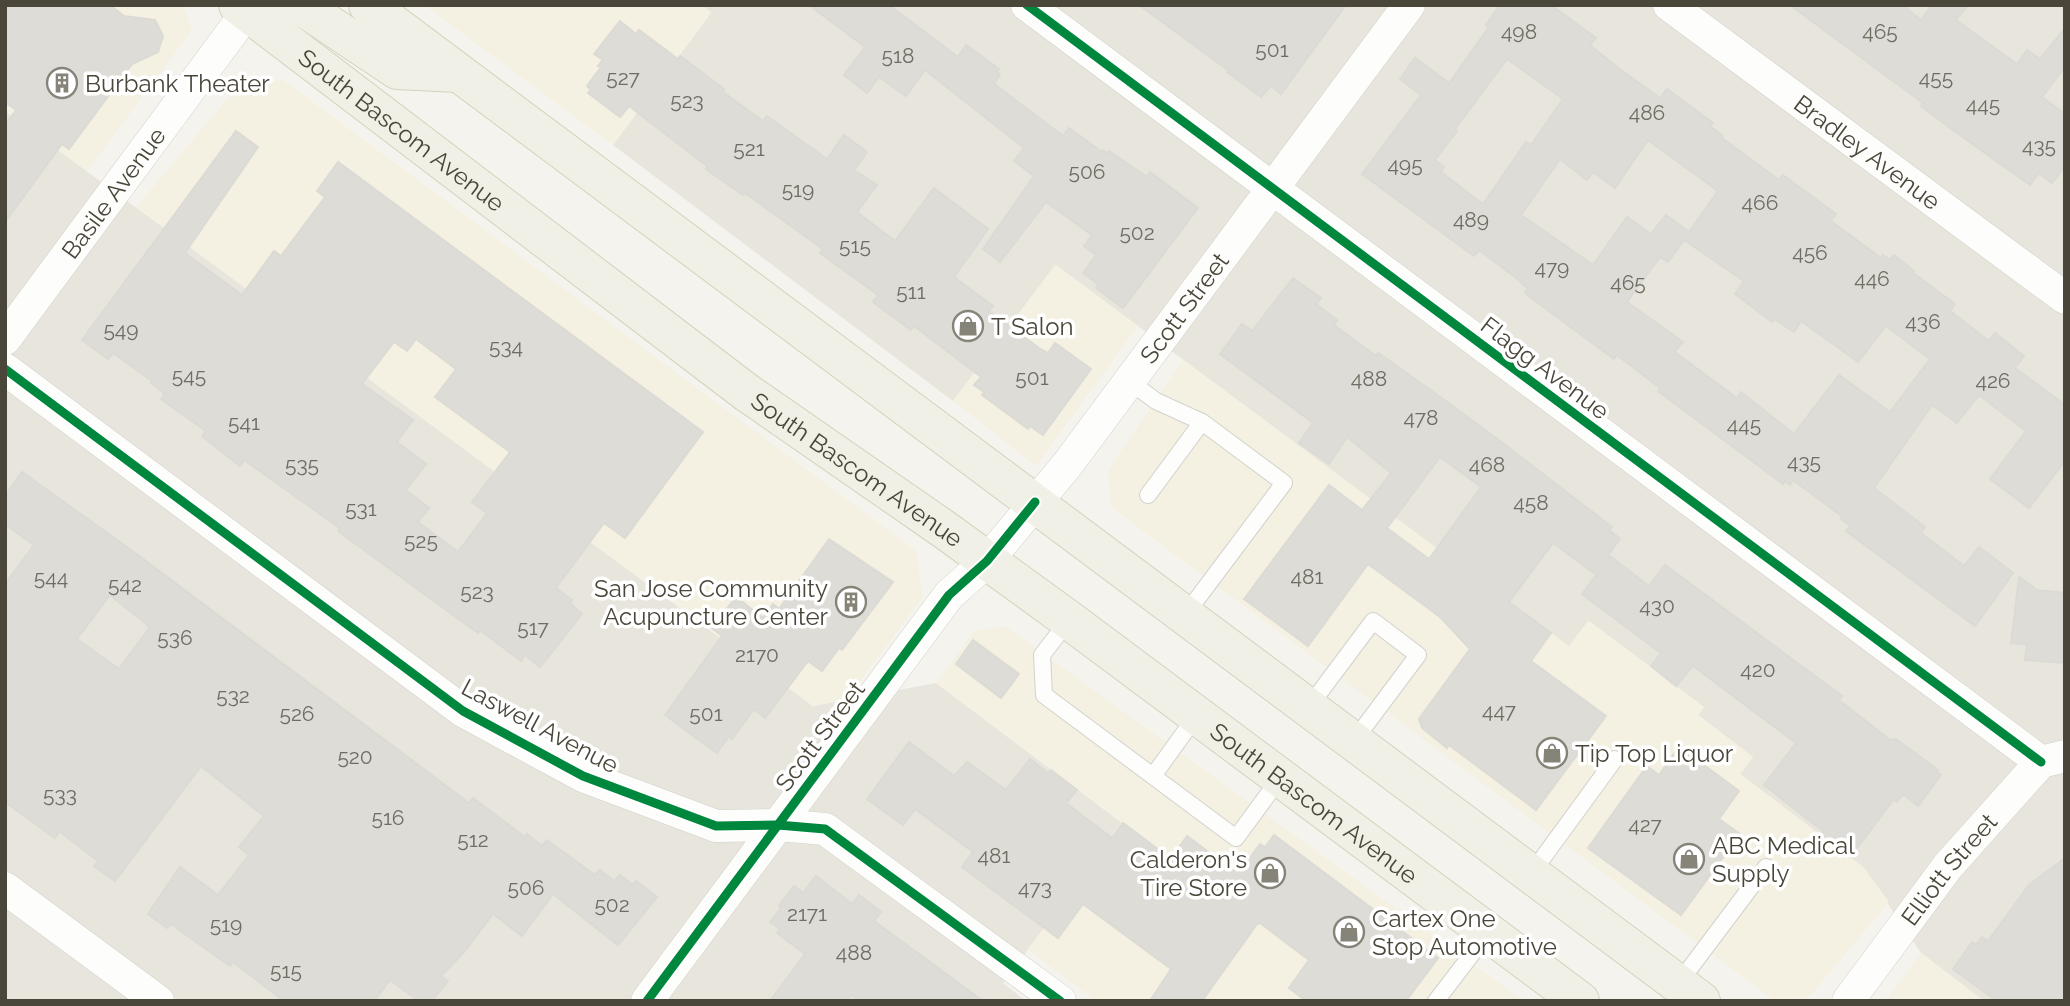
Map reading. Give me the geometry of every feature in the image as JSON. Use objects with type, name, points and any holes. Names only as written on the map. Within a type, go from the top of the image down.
[{"type":"main road","points":[[368,5],[1690,992]]},
{"type":"main road","points":[[243,9],[303,7],[397,70],[458,74]]},
{"type":"main road","name":"South Bascom Avenue","points":[[243,9],[746,392],[1069,620],[1580,1001]]},
{"type":"street","name":"Flagg Avenue","points":[[1027,5],[1272,188],[2053,759]]},
{"type":"street","name":"Scott Street","points":[[647,1001],[949,594],[987,561],[1067,465],[1409,5]]},
{"type":"street","name":"Bradley Avenue","points":[[1669,5],[2065,298]]},
{"type":"street","name":"Basile Avenue","points":[[5,339],[243,9]]},
{"type":"street","name":"Laswell Avenue","points":[[5,369],[463,711],[583,776],[716,827],[778,825],[825,829],[1060,1001]]},
{"type":"street","name":"Elliott Street","points":[[1849,1001],[1948,866],[2053,759]]},
{"type":"street","points":[[5,888],[158,1001]]},
{"type":"lane","points":[[1129,381],[1156,401],[1202,422],[1284,483],[1185,615]]},
{"type":"lane","points":[[1148,495],[1202,422]]},
{"type":"lane","points":[[1069,620],[1042,654],[1044,695],[1236,838],[1280,778]]},
{"type":"lane","points":[[1308,708],[1373,621],[1418,655],[1353,742]]},
{"type":"lane","points":[[1153,776],[1197,715]]},
{"type":"lane","points":[[1531,874],[1615,759]]},
{"type":"lane","points":[[1690,992],[1766,867]]},
{"type":"lane","points":[[1436,1001],[1488,933]]},
{"type":"shaded area","name":"Burbank Theater","points":[[5,5],[183,5],[192,30],[87,171],[5,111]]},
{"type":"shaded area","points":[[424,5],[702,5],[711,12],[613,145]]},
{"type":"shaded area","points":[[702,5],[2065,5],[2065,1001],[1984,1001],[1921,953],[1864,868],[1740,774],[1753,757],[1698,715],[1704,707],[1589,621],[1569,647],[1056,265],[953,401],[613,145],[711,13]]},
{"type":"shaded area","points":[[282,79],[916,551],[923,597],[848,698],[813,706],[136,207],[233,92]]},
{"type":"shaded area","points":[[5,111],[813,706],[936,683],[1122,823],[1003,983],[1026,1001],[5,1001]]},
{"type":"shaded area","points":[[1055,265],[1138,326],[1036,466],[953,401]]},
{"type":"shaded area","points":[[1183,360],[1569,646],[1588,621],[1704,707],[1698,716],[1753,757],[1740,774],[1864,868],[1889,902],[1810,996],[1775,1001],[1111,507],[1108,470]]},
{"type":"shaded area","points":[[1005,626],[1524,1001],[1096,1001],[1028,950],[1122,822],[936,683],[974,631]]},
{"type":"shaded area","points":[[1921,953],[1984,1001],[1886,1001]]},
{"type":"building","name":"Burbank Theater","points":[[5,5],[110,5],[124,16],[155,20],[163,36],[158,52],[132,64],[69,149],[62,144],[5,222],[5,125],[16,110],[5,102]]},
{"type":"building","points":[[809,5],[889,5],[958,57],[966,45],[999,69],[997,72],[1000,75],[994,84],[1063,136],[1069,128],[1102,152],[1109,151],[1147,177],[1150,172],[1198,208],[1123,308],[1096,288],[1099,285],[1083,273],[1096,255],[1084,246],[1092,235],[1046,202],[1000,262],[983,249],[1034,176],[1014,161],[1024,148],[925,70],[906,96],[879,77],[867,93],[844,75],[865,47]]},
{"type":"building","points":[[1139,5],[1346,5],[1281,94],[1271,86],[1261,97]]},
{"type":"building","points":[[1500,5],[1551,5],[1596,38],[1590,45],[1617,67],[1660,98],[1667,89],[1713,123],[1710,126],[1723,136],[1722,138],[1779,180],[1783,175],[1836,214],[1831,221],[1881,258],[1883,255],[1890,260],[1894,255],[1914,271],[1913,273],[1955,304],[1950,311],[1989,341],[1995,333],[2024,356],[2015,368],[2065,405],[2065,461],[2029,508],[1990,479],[2026,431],[1979,395],[1957,423],[1932,405],[1874,488],[1925,527],[1921,533],[1964,566],[1979,547],[2013,573],[1975,626],[1846,531],[1850,526],[1841,519],[1843,517],[1793,480],[1790,485],[1785,481],[1783,484],[1658,391],[1660,388],[1617,355],[1614,359],[1530,297],[1525,292],[1528,289],[1520,281],[1479,250],[1474,256],[1362,174],[1421,95],[1400,79],[1415,58],[1449,83],[1489,27],[1486,25]],"holes":[[[1507,59],[1563,99],[1531,145],[1526,142],[1483,204],[1441,172],[1444,167],[1435,160]],[[1648,140],[1718,191],[1689,232],[1666,215],[1651,234],[1627,217],[1593,265],[1521,215],[1560,159],[1587,180],[1593,172],[1615,188]],[[1684,240],[1744,281],[1735,294],[1772,322],[1775,319],[1794,332],[1801,321],[1858,362],[1886,326],[1930,359],[1890,412],[1839,375],[1794,434],[1741,392],[1737,398],[1676,353],[1683,342],[1627,302],[1660,257],[1668,262]]]},
{"type":"building","points":[[1790,5],[1902,5],[1921,20],[1932,5],[1968,5],[1956,20],[2017,64],[2027,50],[2040,59],[2065,28],[2065,67],[2042,97],[2065,114],[2065,166],[2052,183],[2039,173],[2030,185],[1921,106],[1923,103]]},
{"type":"building","points":[[620,21],[636,34],[639,30],[678,59],[680,56],[763,121],[767,116],[827,159],[844,135],[867,152],[854,170],[877,185],[857,212],[895,241],[934,188],[988,229],[954,277],[993,306],[989,311],[1039,348],[1048,353],[1055,343],[1091,369],[1043,435],[1030,426],[1028,429],[982,395],[984,392],[974,385],[981,377],[914,326],[911,330],[873,302],[878,295],[820,253],[823,249],[745,193],[743,195],[706,169],[707,166],[629,106],[620,117],[588,93],[591,90],[587,86],[603,60],[594,54]]},
{"type":"building","points":[[236,131],[258,147],[185,253],[242,295],[274,251],[281,256],[325,197],[317,191],[338,162],[703,432],[625,538],[604,523],[556,588],[572,600],[570,603],[582,614],[540,667],[525,655],[521,661],[480,630],[478,633],[338,531],[340,528],[244,460],[240,466],[202,436],[206,431],[161,399],[165,394],[151,383],[152,381],[113,353],[108,359],[82,340]],"holes":[[[416,339],[456,369],[435,397],[510,452],[472,502],[487,513],[458,552],[418,522],[429,508],[406,490],[426,464],[397,442],[413,420],[362,384],[394,342],[407,351]]]},
{"type":"building","points":[[1293,278],[1321,298],[1316,304],[1337,320],[1334,325],[1376,356],[1378,353],[1492,435],[1612,527],[1609,530],[1620,539],[1594,573],[1553,543],[1509,602],[1551,633],[1531,661],[1606,716],[1536,810],[1422,728],[1419,719],[1470,649],[1440,617],[1368,564],[1308,646],[1244,599],[1329,485],[1362,510],[1391,473],[1347,437],[1329,464],[1299,443],[1313,423],[1220,354],[1242,324],[1252,331]],"holes":[[[1440,457],[1481,487],[1429,559],[1387,528]]]},
{"type":"building","points":[[22,472],[138,555],[469,803],[473,798],[525,837],[527,834],[542,846],[547,840],[595,875],[600,870],[614,881],[620,875],[633,885],[636,881],[657,897],[618,945],[553,894],[522,936],[493,914],[464,952],[441,976],[448,981],[432,1001],[419,1001],[390,980],[374,1001],[284,1001],[233,962],[230,966],[171,924],[167,928],[148,914],[180,867],[218,895],[249,855],[239,847],[264,816],[201,766],[115,881],[94,866],[98,861],[59,831],[55,838],[5,802],[5,584],[34,545],[5,524],[5,496]],"holes":[[[110,595],[150,627],[119,669],[77,639]]]},
{"type":"building","points":[[829,539],[893,582],[842,650],[839,648],[822,671],[808,661],[765,718],[754,709],[732,739],[729,736],[717,753],[665,715],[722,636],[712,628],[736,597],[763,618],[773,604],[779,609]]},
{"type":"building","points":[[1610,556],[1649,586],[1665,565],[1842,696],[1839,700],[1890,740],[1896,739],[1941,775],[1918,806],[1903,794],[1897,802],[1894,799],[1851,856],[1764,785],[1796,743],[1693,666],[1676,686],[1651,666],[1661,653],[1582,594]]},
{"type":"building","points":[[2019,577],[2037,590],[2065,593],[2065,663],[2025,660],[2027,644],[2011,643]]},
{"type":"building","points":[[973,640],[1019,674],[1001,698],[956,664]]},
{"type":"building","points":[[909,742],[954,776],[967,762],[1006,790],[1030,759],[1048,773],[1051,770],[1077,790],[1066,803],[1112,838],[1123,823],[1171,859],[1187,836],[1238,874],[1260,844],[1265,847],[1274,835],[1438,958],[1406,1001],[1306,1001],[1289,988],[1309,960],[1260,923],[1202,1001],[1150,1001],[1171,969],[1083,904],[1058,938],[962,867],[973,852],[915,809],[903,825],[867,799]]},
{"type":"building","points":[[1676,751],[1686,758],[1689,754],[1739,791],[1719,819],[1740,834],[1681,915],[1588,848],[1647,766],[1659,775]]},
{"type":"building","points":[[2065,858],[2065,1001],[1997,1001],[1953,969],[1972,942],[1976,945],[1982,937],[1988,941],[2029,885]]},
{"type":"building","points":[[816,876],[852,904],[859,895],[881,912],[874,921],[983,1001],[860,1001],[852,995],[847,1001],[770,1001],[805,954],[777,933],[780,929],[770,922],[794,886],[803,893]]},
{"type":"cycle path","points":[[1027,5],[2041,762]]},
{"type":"cycle path","points":[[5,369],[463,711],[583,776],[716,826],[778,825],[825,829],[1060,1001]]},
{"type":"cycle path","points":[[647,1001],[949,595],[987,561],[1035,502]]},
{"type":"place","name":"Burbank Theater","points":[[62,83]]},
{"type":"place","name":"T Salon","points":[[968,326]]},
{"type":"place","name":"San Jose Community Acupuncture Center","points":[[851,602]]},
{"type":"place","name":"Tip Top Liquor","points":[[1552,753]]},
{"type":"place","name":"ABC Medical Supply","points":[[1689,859]]},
{"type":"place","name":"Calderon's Tire Store","points":[[1270,873]]},
{"type":"place","name":"Cartex One Stop Automotive","points":[[1349,932]]}]
